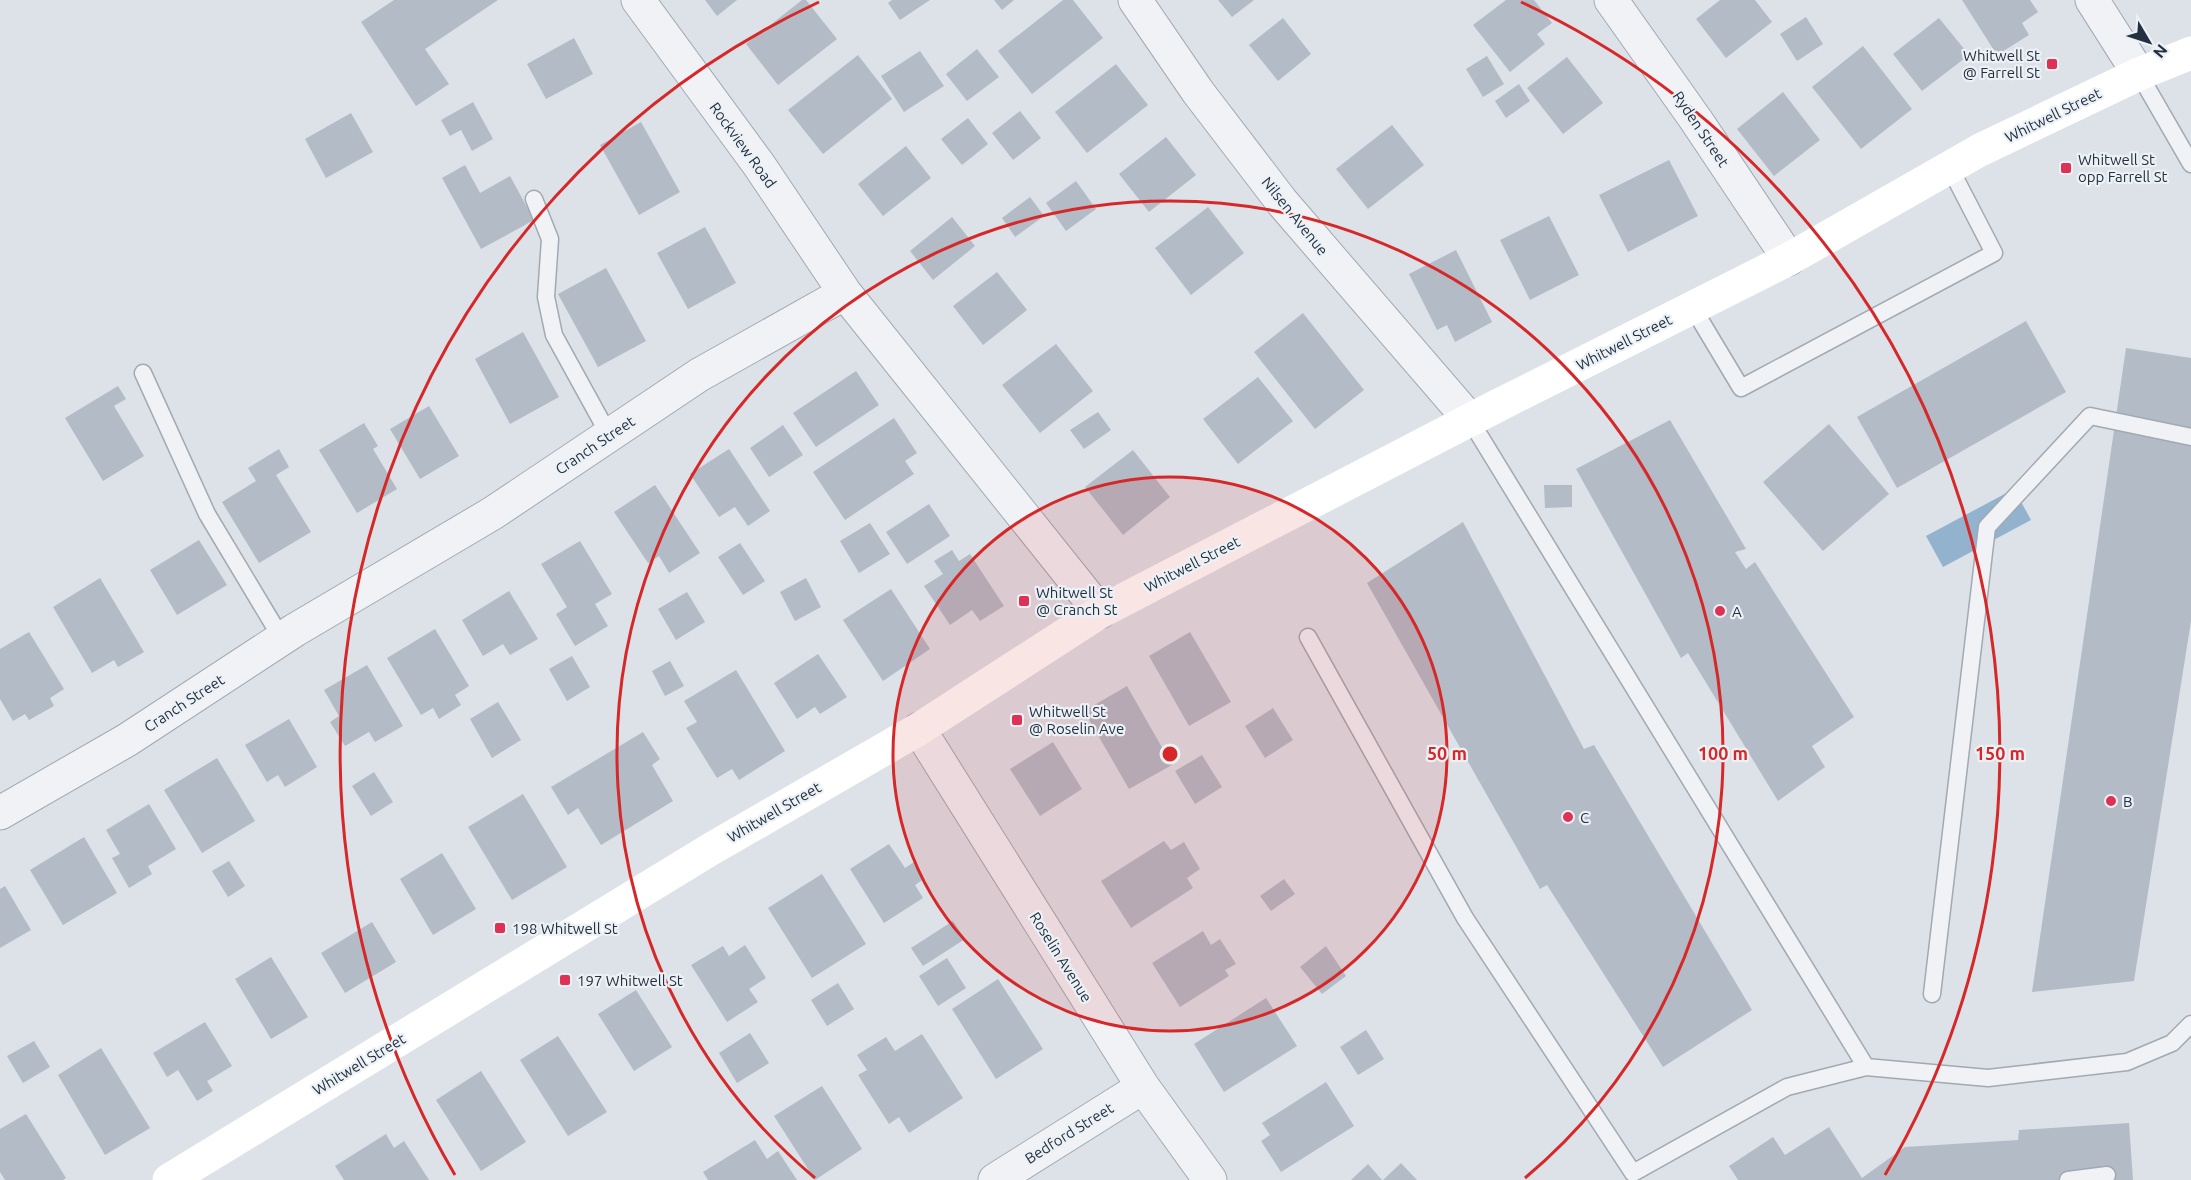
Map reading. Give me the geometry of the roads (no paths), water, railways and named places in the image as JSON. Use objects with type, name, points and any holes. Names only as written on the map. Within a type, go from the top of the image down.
[{"type":"street","name":"Rockview Road","points":[[638,0],[759,165],[845,293]]},
{"type":"street","name":"Nilsen Avenue","points":[[1135,0],[1198,92],[1282,202],[1470,420]]},
{"type":"street","name":"Ryden Street","points":[[1611,0],[1696,120],[1789,260]]},
{"type":"street","points":[[2092,0],[2139,74]]},
{"type":"street","name":"Whitwell Street","points":[[169,1180],[711,849],[919,729],[1100,612],[1470,420],[1789,260],[1950,168],[2054,113],[2191,53]]},
{"type":"street","name":"Cranch Street","points":[[0,813],[127,740],[282,639],[493,513],[699,375],[845,293]]},
{"type":"street","points":[[845,293],[1100,612]]},
{"type":"street","name":"Roselin Avenue","points":[[919,729],[1143,1087],[1210,1180]]},
{"type":"street","name":"Bedford Street","points":[[994,1180],[1143,1087]]},
{"type":"lane","points":[[2139,74],[2191,164]]},
{"type":"lane","points":[[1693,308],[1741,388],[1994,253],[1950,168]]},
{"type":"lane","points":[[534,200],[550,239],[546,297],[554,335],[609,435]]},
{"type":"lane","points":[[143,373],[207,514],[282,639]]},
{"type":"lane","points":[[1932,994],[1987,527],[2090,416],[2191,437]]},
{"type":"lane","points":[[1470,420],[1866,1067]]},
{"type":"lane","points":[[1308,637],[1466,918],[1635,1176],[1787,1087],[1866,1067],[1988,1078],[2127,1062],[2172,1043],[2191,1024]]},
{"type":"lane","points":[[2068,1180],[2107,1175]]},
{"type":"water","points":[[2014,489],[2031,520],[1943,567],[1926,536]]},
{"type":"place","name":"Whitwell St @ Farrell St","points":[[2052,64]]},
{"type":"place","name":"Whitwell St opp Farrell St","points":[[2066,168]]},
{"type":"place","name":"Whitwell St @ Cranch St","points":[[1024,601]]},
{"type":"place","name":"A","points":[[1720,611]]},
{"type":"place","name":"Whitwell St @ Roselin Ave","points":[[1017,720]]},
{"type":"place","name":"B","points":[[2111,801]]},
{"type":"place","name":"C","points":[[1568,817]]},
{"type":"place","name":"198 Whitwell St","points":[[500,928]]},
{"type":"place","name":"197 Whitwell St","points":[[565,980]]}]
